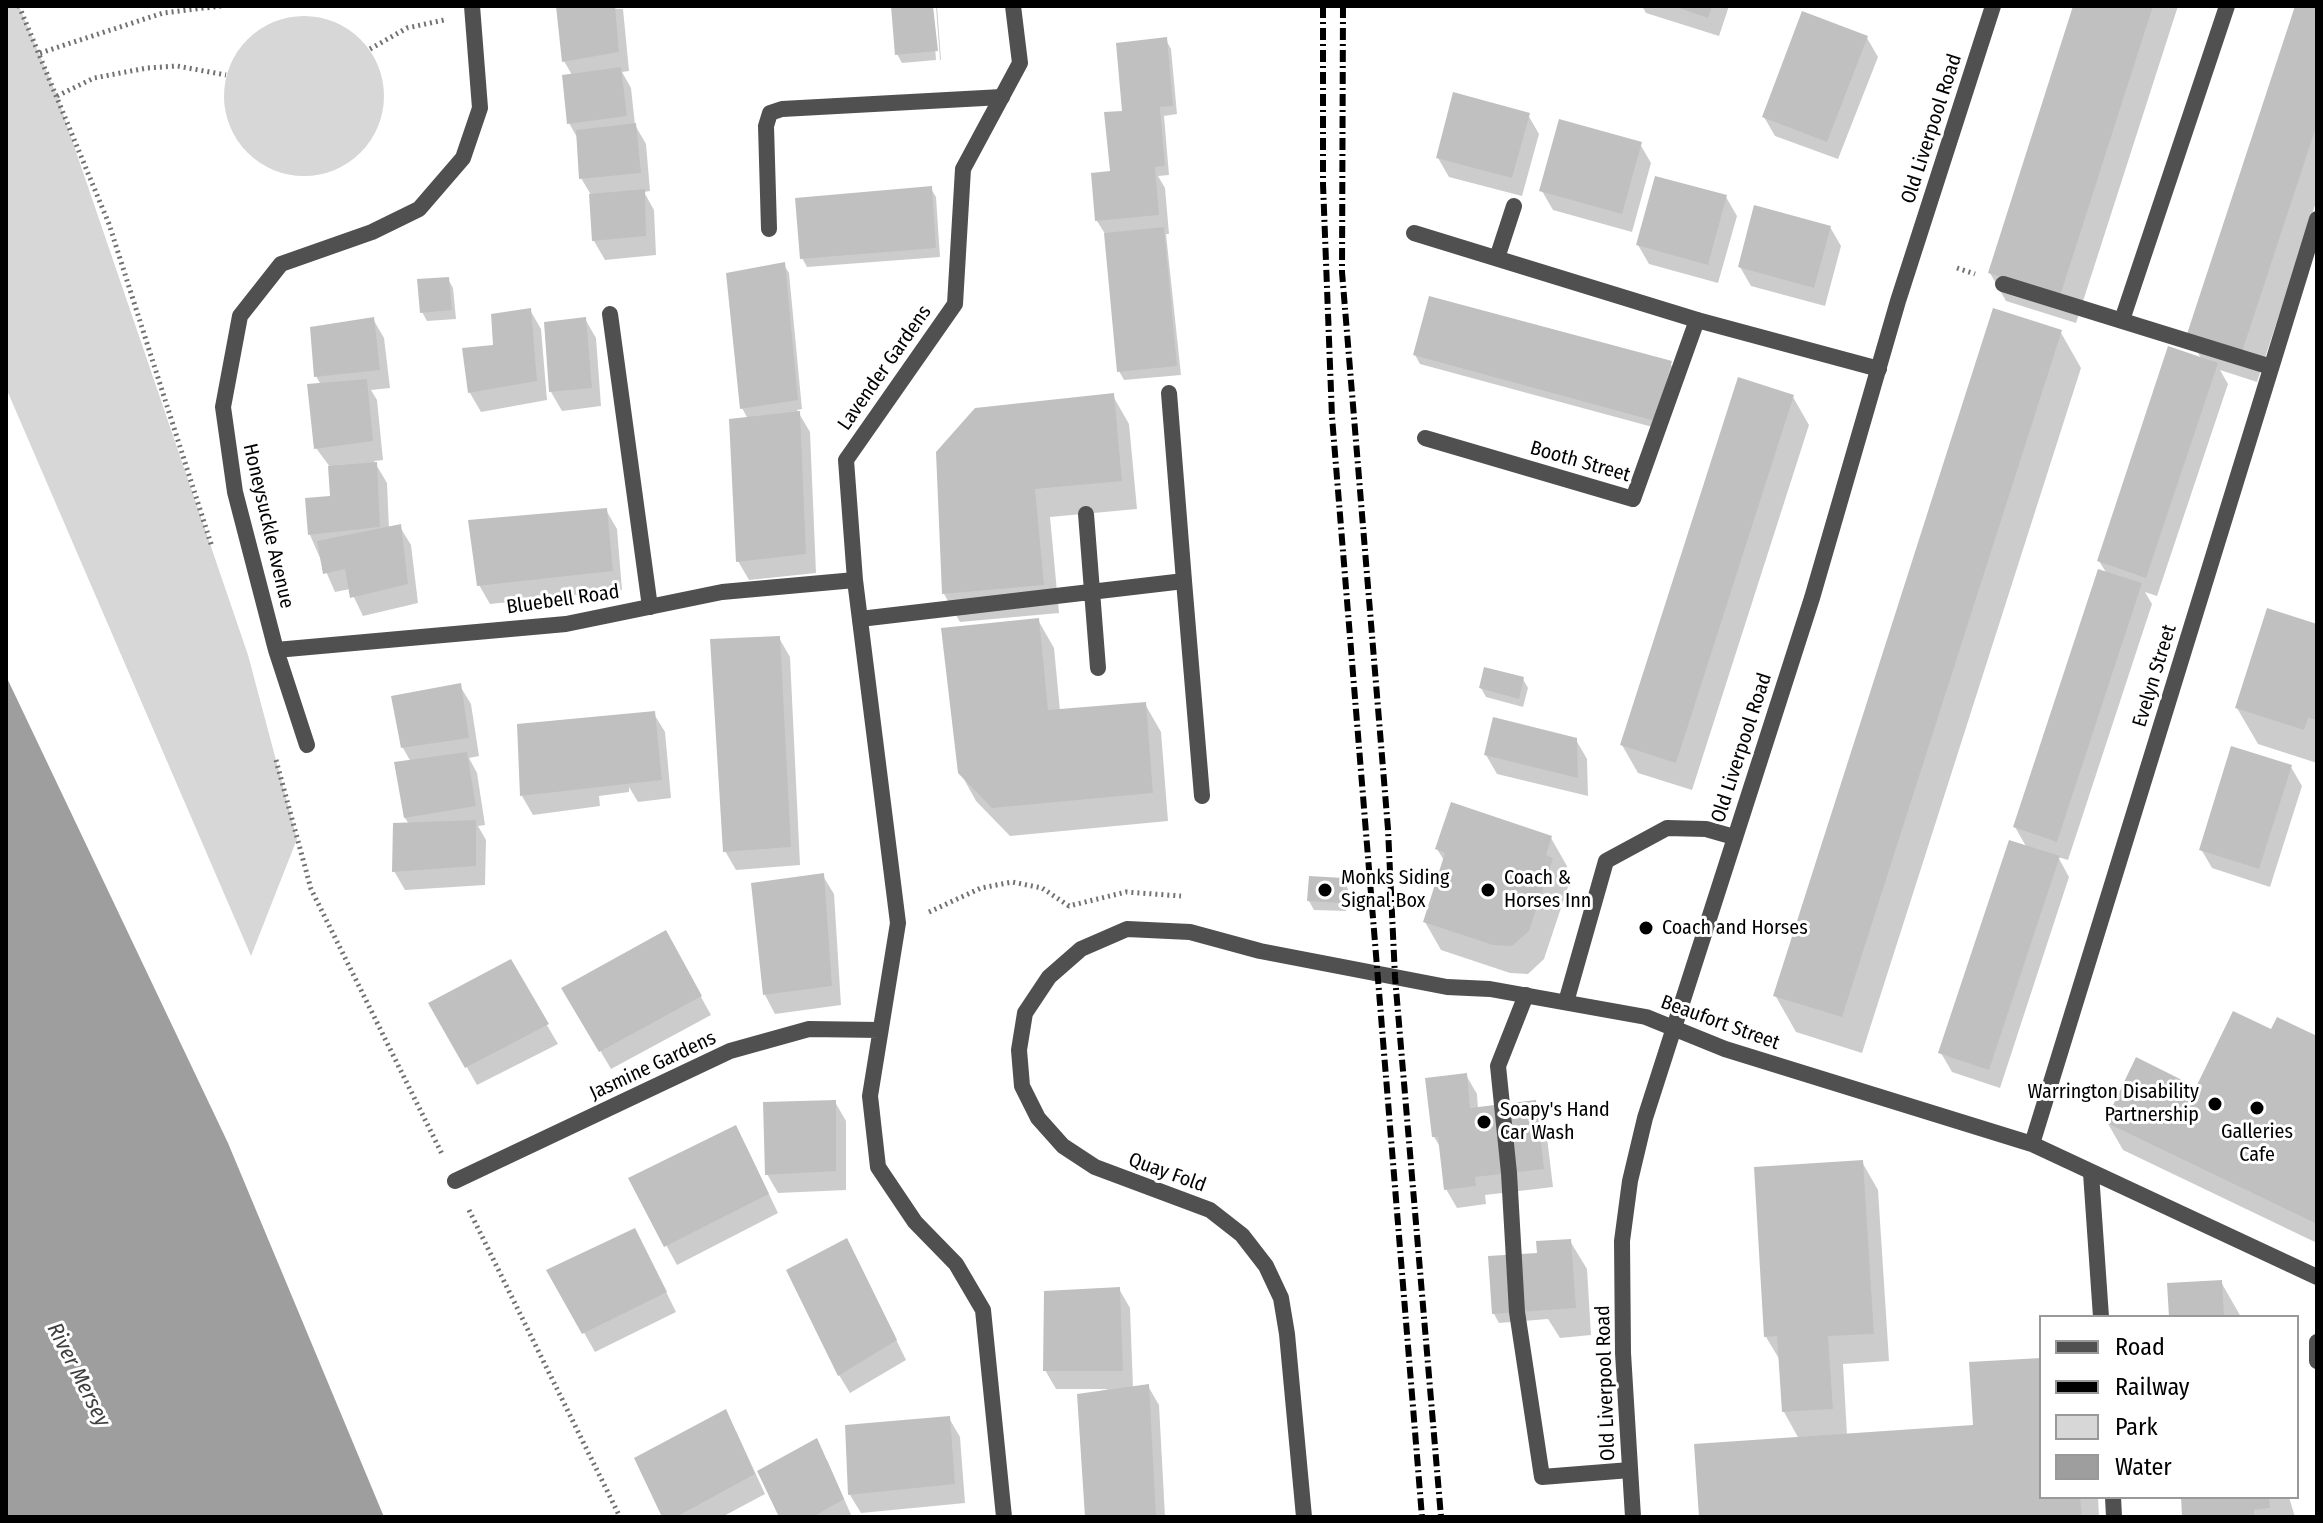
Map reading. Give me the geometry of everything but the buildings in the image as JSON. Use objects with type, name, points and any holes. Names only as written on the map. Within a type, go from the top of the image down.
[{"type":"street","name":"Lavender Gardens","points":[[1004,1517],[983,1310],[956,1264],[915,1222],[878,1167],[870,1096],[898,923],[855,580],[846,460],[955,304],[963,169],[1020,63],[1013,6]]},
{"type":"street","name":"Old Liverpool Road","points":[[1633,1517],[1623,1353],[1622,1241],[1630,1181],[1672,1027],[1812,598],[1879,369],[1993,6]]},
{"type":"street","points":[[2122,320],[2227,6]]},
{"type":"street","name":"Honeysuckle Avenue","points":[[307,745],[276,650],[235,492],[223,407],[240,316],[281,264],[372,232],[419,209],[463,158],[480,108],[472,11]]},
{"type":"street","points":[[769,229],[766,126],[770,113],[782,109],[1002,97]]},
{"type":"street","points":[[1497,258],[1514,206]]},
{"type":"street","name":"Evelyn Street","points":[[2032,1144],[2317,219]]},
{"type":"street","points":[[1414,233],[1697,320],[1879,369]]},
{"type":"street","points":[[2003,284],[2271,367]]},
{"type":"street","points":[[610,314],[650,607]]},
{"type":"street","name":"Booth Street","points":[[1425,438],[1633,499],[1697,320]]},
{"type":"street","points":[[1169,393],[1202,796]]},
{"type":"street","points":[[1086,514],[1098,668]]},
{"type":"street","name":"Bluebell Road","points":[[276,650],[566,624],[722,592],[855,580]]},
{"type":"street","points":[[860,619],[1184,581]]},
{"type":"street","points":[[1566,1002],[1606,861],[1667,828],[1706,829],[1734,837]]},
{"type":"street","name":"Beaufort Street","points":[[1081,949],[1127,929],[1190,932],[1260,951],[1447,987],[1526,995],[1646,1017],[1725,1049],[2032,1144],[2317,1277]]},
{"type":"street","name":"Quay Fold","points":[[1081,949],[1049,977],[1025,1013],[1019,1050],[1022,1086],[1038,1118],[1063,1146],[1095,1167],[1210,1210],[1242,1235],[1266,1266],[1281,1298],[1287,1334],[1304,1517]]},
{"type":"street","points":[[1526,995],[1498,1066],[1498,1079],[1509,1173],[1517,1312],[1542,1477],[1630,1470]]},
{"type":"street","name":"Jasmine Gardens","points":[[455,1181],[730,1051],[809,1029],[880,1030]]},
{"type":"street","points":[[2091,1173],[2101,1315]]},
{"type":"street","points":[[2317,1342],[2317,1361]]},
{"type":"path","points":[[40,53],[163,13],[221,6]]},
{"type":"path","points":[[370,49],[407,28],[472,11]]},
{"type":"path","points":[[57,96],[94,78],[147,68],[177,66],[226,75]]},
{"type":"green space","points":[[6,6],[19,6],[57,96],[248,655],[297,839],[251,956],[6,388]]},
{"type":"green space","points":[[304,16],[335,22],[361,39],[378,65],[384,96],[378,127],[361,153],[335,170],[304,176],[273,170],[247,153],[230,127],[224,96],[230,65],[247,39],[273,22]]},
{"type":"water","name":"River Mersey","points":[[6,676],[228,1143],[384,1517],[6,1517]]},
{"type":"railway","points":[[1323,6],[1323,184],[1332,417],[1422,1517]]},
{"type":"railway","points":[[1343,6],[1342,272],[1388,829],[1395,977],[1441,1517]]},
{"type":"place","name":"Monks Siding Signal Box","points":[[1325,890]]},
{"type":"place","name":"Coach & Horses Inn","points":[[1488,890]]},
{"type":"place","name":"Coach and Horses","points":[[1646,928]]},
{"type":"place","name":"Warrington Disability Partnership","points":[[2215,1104]]},
{"type":"place","name":"Galleries Cafe","points":[[2257,1108]]},
{"type":"place","name":"Soapy's Hand Car Wash","points":[[1484,1122]]}]
